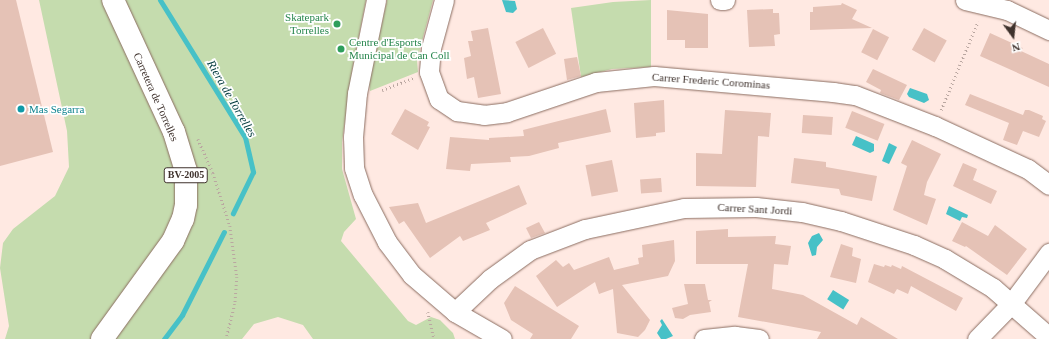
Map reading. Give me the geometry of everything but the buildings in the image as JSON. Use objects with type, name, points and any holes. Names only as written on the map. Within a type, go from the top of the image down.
[{"type":"main road","name":"Carretera de Torrelles","points":[[102,339],[173,241],[183,219],[187,187],[186,171],[174,132],[113,0]]},
{"type":"street","points":[[376,0],[357,93],[353,137],[354,168],[363,195],[387,242],[412,275],[455,312],[502,339]]},
{"type":"street","name":"Carrer Frederic Corominas","points":[[444,0],[431,48],[429,72],[439,99],[458,111],[484,116],[507,112],[596,82],[654,76],[848,94],[935,126],[988,149],[1028,169],[1049,185]]},
{"type":"street","points":[[720,0],[725,0]]},
{"type":"street","points":[[965,0],[1007,10],[1049,30]]},
{"type":"street","name":"Carrer Sant Jordi","points":[[455,312],[511,262],[550,242],[584,229],[635,216],[684,208],[712,206],[802,212],[879,232],[945,259],[993,288],[1049,337]]},
{"type":"street","points":[[977,339],[1011,304],[1049,253]]},
{"type":"street","points":[[704,339],[735,336],[759,339]]},
{"type":"path","points":[[939,115],[976,27]]},
{"type":"path","points":[[382,90],[429,72]]},
{"type":"path","points":[[197,138],[213,173],[231,234],[237,290],[226,339]]},
{"type":"green space","points":[[39,0],[366,0],[352,71],[342,142],[342,169],[356,219],[344,232],[341,241],[408,321],[416,325],[431,317],[440,320],[453,333],[455,339],[313,339],[303,325],[278,317],[254,324],[242,339],[5,339],[9,326],[0,268],[3,243],[13,229],[55,196],[69,167],[67,131]]},
{"type":"green space","points":[[387,0],[433,0],[417,60],[418,72],[370,91],[369,82]]},
{"type":"green space","points":[[651,0],[651,67],[612,69],[581,77],[571,8],[613,2]]},
{"type":"water","points":[[502,0],[515,1],[517,9],[513,13],[506,12]]},
{"type":"water","points":[[910,88],[927,94],[929,100],[924,103],[909,97],[907,94]]},
{"type":"water","points":[[856,136],[874,144],[874,151],[870,153],[852,145]]},
{"type":"water","points":[[889,143],[897,147],[889,164],[882,161]]},
{"type":"water","points":[[949,206],[968,215],[967,218],[962,217],[960,221],[946,214]]},
{"type":"water","points":[[819,233],[823,240],[817,247],[816,255],[812,256],[808,243],[812,236]]},
{"type":"water","points":[[833,290],[849,300],[843,309],[827,299]]},
{"type":"water","points":[[662,319],[673,336],[666,339],[661,339],[657,333],[662,325],[660,321]]},
{"type":"waterway","name":"Riera de Torrelles","points":[[160,0],[245,137],[253,172],[233,213]]},
{"type":"waterway","name":"Riera de Torrelles","points":[[164,339],[182,315],[224,232]]},
{"type":"place","name":"Skatepark Torrelles","points":[[337,24]]},
{"type":"place","name":"Centre d'Esports Municipal de Can Coll","points":[[341,49]]},
{"type":"place","name":"Mas Segarra","points":[[21,109]]}]
